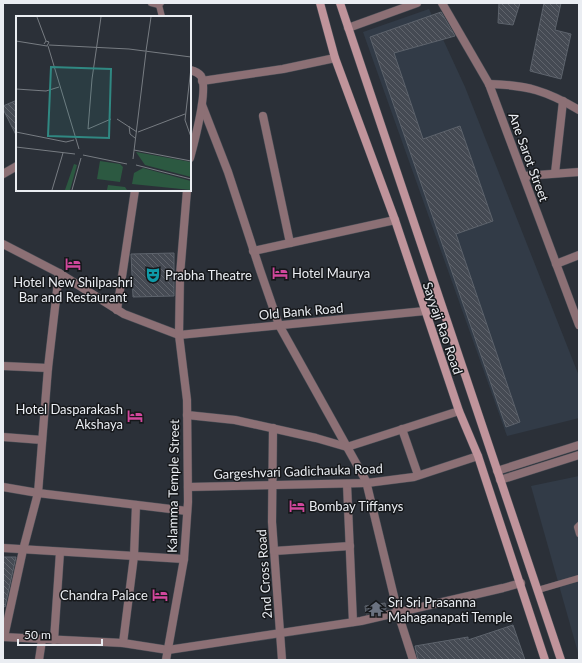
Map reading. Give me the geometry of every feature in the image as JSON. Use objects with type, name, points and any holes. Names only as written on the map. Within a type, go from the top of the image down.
[{"type":"main road","name":"Sayyaji Rao Road","points":[[320,3],[335,58],[395,220],[459,411],[478,456],[546,660]]},
{"type":"main road","name":"Sayyaji Rao Road","points":[[340,3],[561,660]]},
{"type":"street","points":[[348,28],[417,3]]},
{"type":"street","name":"Ane Sarot Street","points":[[442,3],[489,84],[579,325]]},
{"type":"street","points":[[202,81],[283,69],[335,58]]},
{"type":"street","points":[[191,70],[201,76],[202,81],[202,104],[191,154]]},
{"type":"street","points":[[489,84],[514,85],[541,91],[579,110]]},
{"type":"street","points":[[555,173],[563,101]]},
{"type":"street","points":[[202,104],[228,172],[253,251],[280,325],[367,483],[398,614],[413,660]]},
{"type":"street","points":[[263,116],[290,243]]},
{"type":"street","points":[[3,174],[16,167]]},
{"type":"street","points":[[524,176],[579,172]]},
{"type":"street","points":[[117,310],[135,191]]},
{"type":"street","name":"Kalamma Temple Street","points":[[166,660],[184,559],[188,487],[187,400],[180,335],[180,275],[187,191]]},
{"type":"street","points":[[253,251],[395,220]]},
{"type":"street","points":[[3,244],[59,273],[124,314],[180,335]]},
{"type":"street","points":[[556,264],[579,255]]},
{"type":"street","points":[[59,273],[48,368],[38,493],[23,550],[4,637],[123,643],[168,650],[280,634],[398,614],[521,583]]},
{"type":"street","name":"Old Bank Road","points":[[180,335],[425,311]]},
{"type":"street","points":[[3,366],[48,368]]},
{"type":"street","points":[[187,414],[235,420],[316,438],[347,447],[459,411]]},
{"type":"street","name":"2nd Cross Road","points":[[273,428],[272,522],[282,660]]},
{"type":"street","points":[[402,429],[418,475]]},
{"type":"street","points":[[3,437],[42,440]]},
{"type":"street","points":[[497,471],[579,445]]},
{"type":"street","points":[[500,480],[579,455]]},
{"type":"street","name":"Gargeshvari Gadichauka Road","points":[[188,487],[367,483],[418,475],[478,456]]},
{"type":"street","points":[[347,484],[353,622]]},
{"type":"street","points":[[3,487],[38,493],[186,511]]},
{"type":"street","points":[[123,643],[134,556],[136,505]]},
{"type":"street","points":[[274,551],[350,546]]},
{"type":"street","points":[[3,548],[184,559]]},
{"type":"street","points":[[54,640],[60,552]]},
{"type":"street","points":[[39,660],[42,640]]},
{"type":"lane","points":[[150,3],[160,4],[162,16]]},
{"type":"lane","points":[[579,525],[579,534]]},
{"type":"lane","points":[[538,590],[579,578]]},
{"type":"shaded area","points":[[429,9],[465,87],[579,376],[579,418],[507,436],[363,32]]},
{"type":"shaded area","points":[[579,476],[579,656],[531,486]]},
{"type":"building","points":[[499,3],[520,3],[513,25],[498,23]]},
{"type":"building","points":[[544,3],[561,3],[555,30],[571,34],[561,79],[530,71]]},
{"type":"building","points":[[441,12],[455,36],[394,53],[423,139],[460,126],[493,221],[456,234],[520,422],[506,427],[370,37]]},
{"type":"building","points":[[16,100],[16,135],[3,109],[3,106]]},
{"type":"building","name":"Prabha Theatre","points":[[174,253],[174,296],[133,297],[131,254]]},
{"type":"building","points":[[3,557],[16,557],[5,607],[3,606]]},
{"type":"building","name":"Sri Sri Prasanna Mahaganapati Temple","points":[[385,603],[386,609],[366,614],[365,606]]},
{"type":"building","points":[[513,625],[525,660],[418,660],[415,646],[468,637],[468,640]]},
{"type":"place","name":"Hotel New Shilpashri Bar and Restaurant","points":[[73,264]]},
{"type":"place","name":"Hotel Maurya","points":[[280,273]]},
{"type":"place","name":"Prabha Theatre","points":[[153,275]]},
{"type":"place","name":"Hotel Dasparakash Akshaya","points":[[135,416]]},
{"type":"place","name":"Bombay Tiffanys","points":[[297,506]]},
{"type":"place","name":"Chandra Palace","points":[[160,595]]},
{"type":"place","name":"Sri Sri Prasanna Mahaganapati Temple","points":[[376,609]]}]
